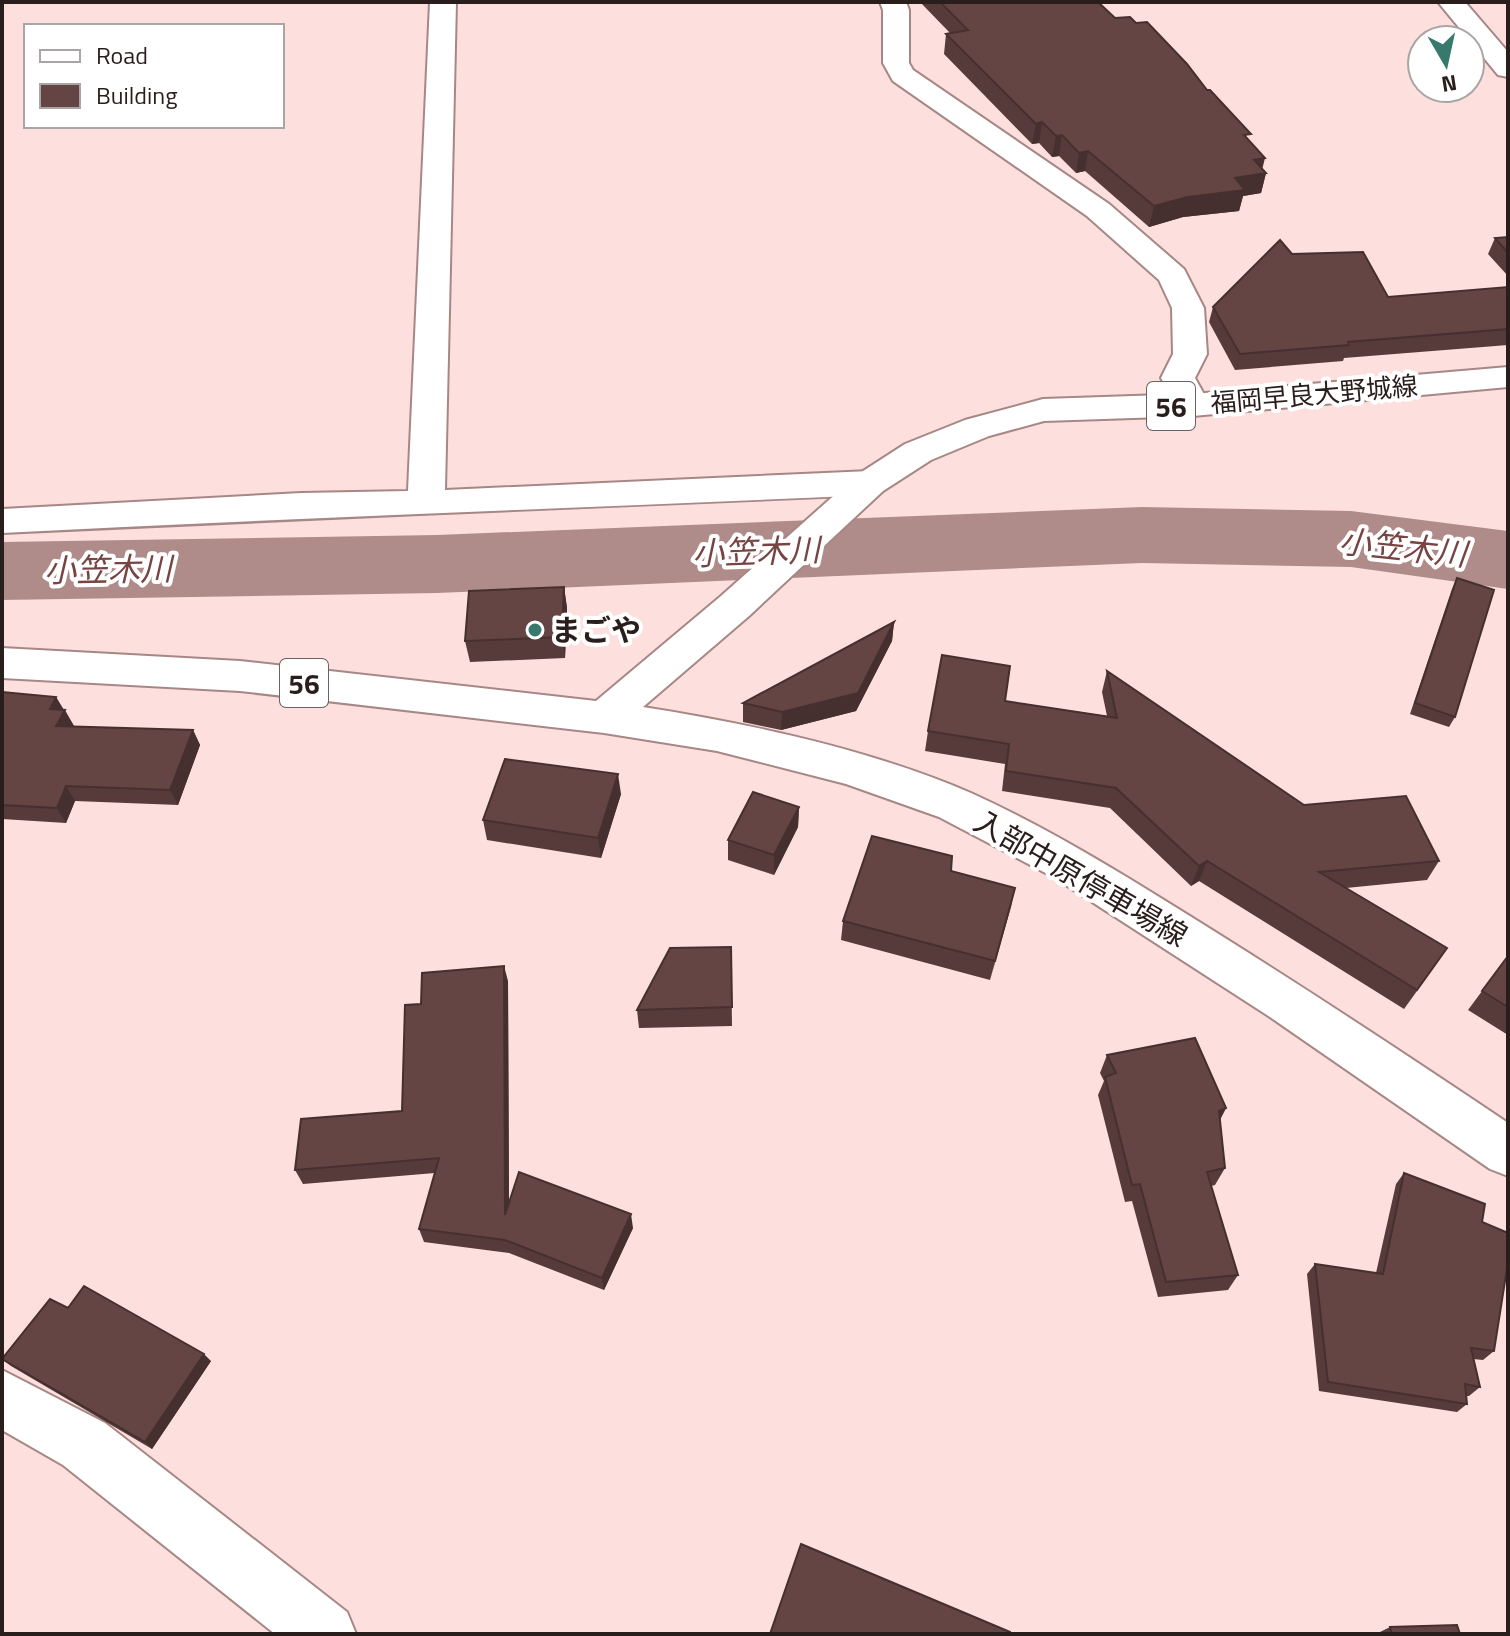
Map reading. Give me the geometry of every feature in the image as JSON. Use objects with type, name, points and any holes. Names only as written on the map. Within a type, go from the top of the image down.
[{"type":"street","points":[[426,503],[443,2]]},
{"type":"street","points":[[893,2],[896,10],[896,63],[903,75],[1098,210],[1173,276],[1188,308],[1190,354],[1178,378],[1193,405]]},
{"type":"street","points":[[1451,2],[1508,69]]},
{"type":"street","name":"福岡早良大野城線","points":[[863,491],[918,452],[977,428],[1043,410],[1193,405],[1508,377]]},
{"type":"street","points":[[2,521],[301,505],[863,491]]},
{"type":"street","name":"56","points":[[2,663],[240,676],[604,717],[735,606],[863,491]]},
{"type":"street","name":"入部中原停車場線","points":[[604,717],[717,735],[852,769],[954,805],[1071,865],[1287,1002],[1508,1152]]},
{"type":"street","points":[[2,1399],[84,1444],[320,1633]]},
{"type":"building","points":[[940,2],[1098,2],[1115,18],[1130,17],[1136,23],[1147,22],[1251,134],[1244,135],[1265,158],[1254,160],[1266,173],[1235,178],[1245,190],[1188,197],[1154,206],[1088,151],[1079,153],[1062,135],[1056,136],[1042,122],[1036,124],[946,34],[968,30]]},
{"type":"building","points":[[1508,237],[1508,253],[1495,238]]},
{"type":"building","points":[[1280,240],[1292,254],[1363,252],[1388,297],[1508,287],[1508,329],[1240,354],[1213,307]]},
{"type":"building","points":[[1457,578],[1494,590],[1455,717],[1415,703]]},
{"type":"building","points":[[564,587],[562,637],[465,641],[469,591]]},
{"type":"building","points":[[894,622],[858,693],[782,712],[743,703]]},
{"type":"building","points":[[942,655],[1010,666],[1005,701],[1117,718],[1107,671],[1304,805],[1406,796],[1439,861],[1319,872],[1447,948],[1417,990],[1207,861],[1199,866],[1116,788],[1006,771],[1009,744],[928,731]]},
{"type":"building","points":[[2,692],[56,697],[50,709],[65,710],[56,726],[193,730],[170,790],[66,786],[57,808],[2,805]]},
{"type":"building","points":[[505,759],[618,774],[598,838],[483,820]]},
{"type":"building","points":[[753,792],[799,807],[774,855],[728,840]]},
{"type":"building","points":[[872,836],[952,856],[951,871],[1015,888],[995,961],[843,921]]},
{"type":"building","points":[[731,947],[732,1007],[637,1010],[670,948]]},
{"type":"building","points":[[1508,956],[1508,1007],[1482,991]]},
{"type":"building","points":[[504,966],[505,1215],[519,1172],[631,1214],[602,1278],[505,1240],[419,1229],[439,1158],[295,1170],[301,1119],[402,1111],[405,1005],[421,1004],[422,973]]},
{"type":"building","points":[[1195,1038],[1226,1108],[1219,1111],[1225,1168],[1207,1172],[1238,1275],[1166,1282],[1140,1184],[1132,1185],[1105,1077],[1116,1073],[1107,1055]]},
{"type":"building","points":[[1404,1173],[1485,1204],[1482,1222],[1508,1233],[1508,1262],[1494,1351],[1471,1348],[1480,1387],[1465,1384],[1467,1404],[1328,1382],[1315,1264],[1383,1274]]},
{"type":"building","points":[[84,1286],[204,1354],[145,1442],[2,1359],[50,1299],[68,1308]]},
{"type":"building","points":[[801,1544],[1010,1632],[1010,1634],[770,1634]]},
{"type":"building","points":[[1457,1625],[1460,1634],[1392,1634],[1390,1627]]},
{"type":"waterway","name":"小笠木川","points":[[2,571],[437,564],[1142,535],[1351,539],[1508,560]]},
{"type":"place","name":"まごや","points":[[535,630]]}]
